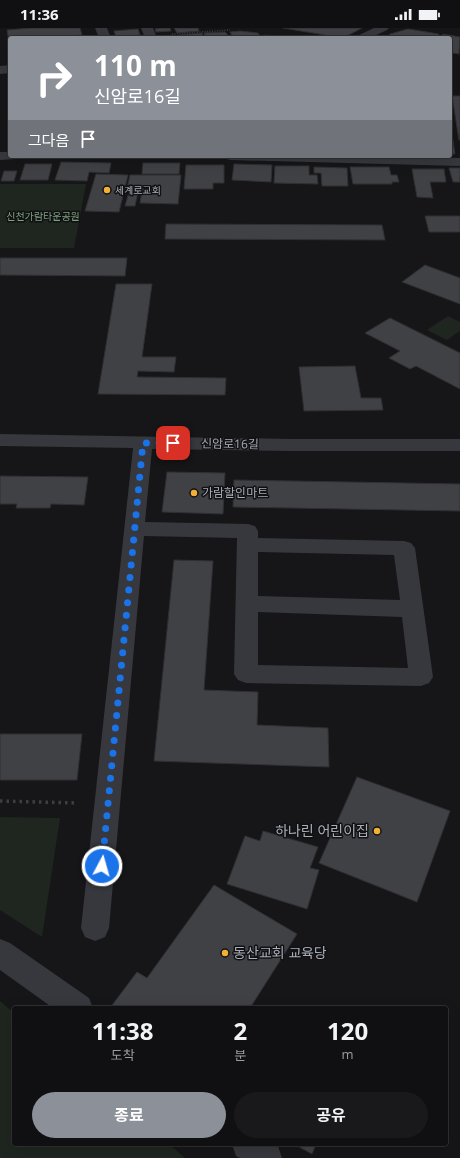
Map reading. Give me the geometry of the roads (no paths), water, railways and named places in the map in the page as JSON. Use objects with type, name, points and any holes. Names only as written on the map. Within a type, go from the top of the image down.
[{"type":"street","points":[[365,36],[383,28]]},
{"type":"street","points":[[399,158],[460,162]]},
{"type":"street","name":"신암로16길","points":[[0,440],[292,445],[460,444]]},
{"type":"street","points":[[95,928],[136,528],[143,443]]},
{"type":"street","points":[[136,528],[248,531],[246,674],[421,677],[404,548],[248,545]]},
{"type":"street","points":[[247,604],[412,609]]},
{"type":"street","points":[[0,953],[75,1006]]},
{"type":"street","points":[[251,1146],[266,1158]]},
{"type":"place","name":"세계로교회","points":[[107,190]]},
{"type":"place","name":"가람할인마트","points":[[194,493]]},
{"type":"place","name":"하나린 어린이집","points":[[377,831]]},
{"type":"place","name":"동산교회 교육당","points":[[225,953]]},
{"type":"park label","name":"신천가람타운공원","points":[[43,216]]}]
